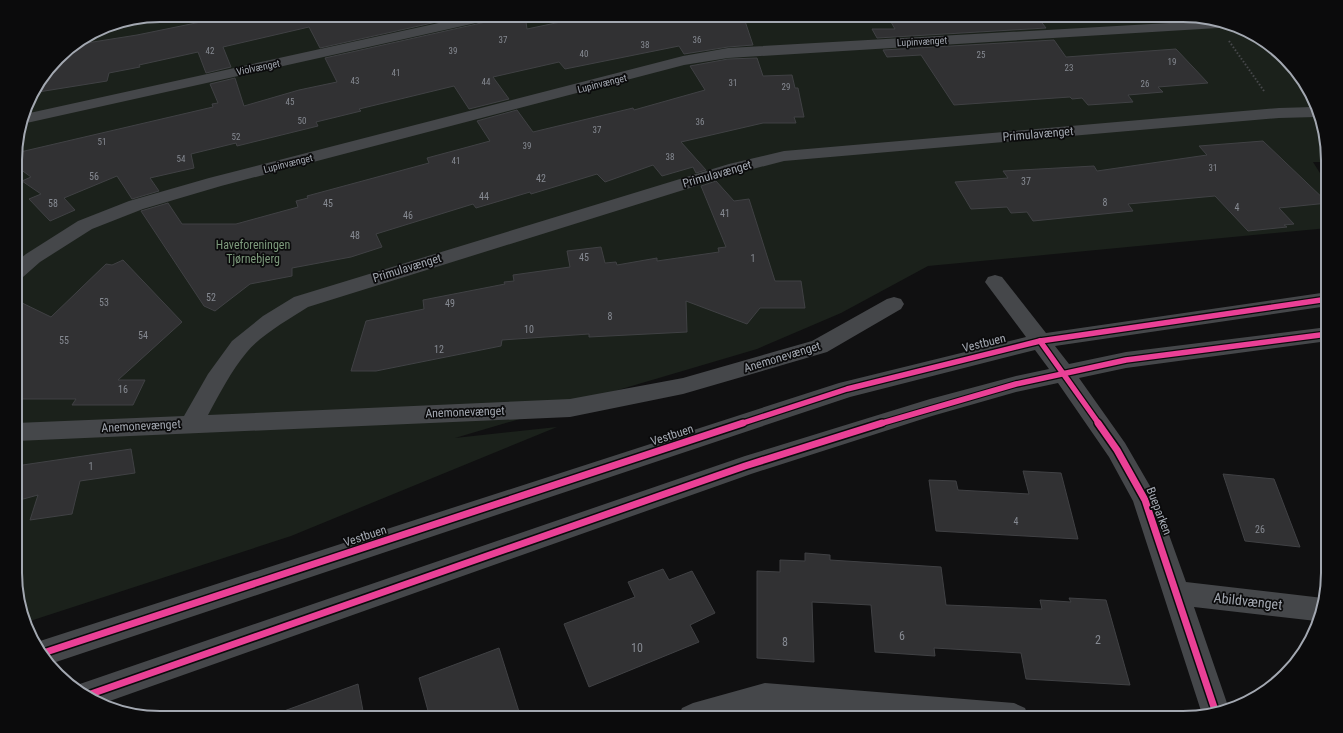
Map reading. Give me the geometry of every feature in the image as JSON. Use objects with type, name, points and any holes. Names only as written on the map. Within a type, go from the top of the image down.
[{"type":"street","name":"Violvænget","points":[[29,118],[462,22]]},
{"type":"street","name":"Lupinvænget","points":[[22,267],[33,258],[85,225],[136,205],[215,182],[683,61],[728,53],[1208,25]]},
{"type":"street","name":"Primulavænget","points":[[192,423],[216,380],[240,346],[270,321],[301,302],[735,168],[784,156],[1279,113],[1307,112]]},
{"type":"street","name":"Bueparken","points":[[995,282],[1021,314],[1117,450],[1145,500],[1214,707]]},
{"type":"street","name":"Vestbuen","points":[[46,652],[847,389],[1040,341],[1321,300]]},
{"type":"street","name":"Anemonevænget","points":[[22,432],[192,423],[570,408],[683,386],[819,347],[894,304]]},
{"type":"street","points":[[92,693],[745,466],[930,408],[1016,384],[1126,360],[1321,335]]},
{"type":"street","name":"Abildvænget","points":[[1176,593],[1316,609]]},
{"type":"street","points":[[717,711],[766,697],[931,711]]},
{"type":"path","points":[[1220,27],[1279,113]]},
{"type":"green space","name":"Haveforeningen Tjørnebjerg","points":[[160,22],[1201,23],[1236,32],[1267,50],[1281,62],[1293,76],[1307,99],[1314,116],[1321,151],[1321,162],[1313,162],[1321,175],[1321,229],[928,266],[841,313],[757,349],[455,438],[557,427],[291,536],[31,621],[29,617],[23,591],[22,573],[23,142],[32,107],[45,83],[69,56],[83,45],[107,32],[142,23]]},
{"type":"building","points":[[201,22],[437,22],[320,48],[309,27],[223,47],[231,67],[206,73],[198,52],[139,65],[140,67],[109,73],[107,81],[40,92],[56,69],[69,56],[86,43],[137,35]]},
{"type":"building","points":[[486,22],[526,22],[527,29],[560,22],[745,22],[753,45],[728,47],[684,54],[679,46],[565,69],[559,62],[493,77],[509,99],[469,109],[454,86],[359,109],[361,111],[316,122],[318,126],[237,146],[236,143],[191,154],[194,168],[150,178],[159,191],[132,199],[117,176],[64,198],[75,210],[50,221],[29,199],[41,194],[22,181],[31,177],[22,170],[22,151],[213,107],[212,104],[218,103],[210,84],[235,78],[244,106],[299,90],[337,82],[325,58]]},
{"type":"building","points":[[891,22],[1041,22],[1046,28],[877,38],[872,29],[895,29]]},
{"type":"building","points":[[1054,40],[1066,57],[1176,49],[1208,83],[1158,87],[1163,92],[1128,95],[1133,102],[1088,105],[1082,98],[1072,99],[1070,97],[954,105],[921,55],[887,57],[883,50]]},
{"type":"building","points":[[757,58],[763,76],[792,75],[795,88],[798,88],[804,117],[794,117],[796,123],[763,123],[681,142],[706,170],[696,173],[693,167],[662,176],[653,165],[605,182],[597,174],[531,194],[530,192],[476,208],[473,204],[376,234],[382,247],[351,257],[292,268],[292,276],[250,284],[215,311],[204,306],[141,211],[168,203],[182,224],[236,224],[298,207],[296,201],[308,198],[307,196],[429,163],[427,158],[490,141],[477,121],[517,110],[533,132],[633,108],[634,110],[705,90],[690,66],[728,59]]},
{"type":"building","points":[[1263,141],[1321,196],[1321,204],[1279,208],[1294,224],[1284,225],[1287,227],[1248,231],[1215,196],[1128,204],[1133,211],[1033,221],[1027,212],[1011,213],[1007,207],[971,209],[955,182],[1008,178],[1003,171],[1094,166],[1097,171],[1207,155],[1199,146]]},
{"type":"building","points":[[716,181],[734,201],[749,199],[775,281],[801,281],[805,308],[760,308],[747,324],[686,301],[687,332],[589,337],[589,334],[502,340],[501,346],[376,371],[351,371],[366,321],[424,309],[423,300],[505,284],[504,282],[514,281],[513,275],[570,267],[567,251],[601,247],[605,263],[616,262],[617,265],[657,258],[657,261],[719,252],[718,248],[726,247],[701,186]]},
{"type":"building","points":[[123,260],[182,322],[118,380],[145,380],[133,405],[72,405],[76,399],[22,399],[22,303],[51,317],[106,264],[112,265]]},
{"type":"building","points":[[131,449],[135,473],[80,481],[72,514],[30,520],[38,495],[22,499],[22,465]]},
{"type":"building","points":[[1023,471],[1061,473],[1078,539],[936,531],[929,480],[956,481],[958,490],[1029,494]]},
{"type":"building","points":[[1223,474],[1274,479],[1300,547],[1245,541]]},
{"type":"building","points":[[805,553],[830,555],[830,560],[941,567],[946,605],[1042,609],[1040,600],[1071,602],[1069,598],[1106,600],[1130,685],[1026,679],[1021,653],[934,648],[935,656],[875,652],[871,605],[812,602],[814,662],[757,658],[757,571],[780,572],[780,560],[805,561]]},
{"type":"building","points":[[663,569],[669,580],[692,571],[715,613],[690,625],[699,642],[589,687],[564,624],[635,597],[628,582]]},
{"type":"building","points":[[499,648],[519,711],[428,711],[419,678]]},
{"type":"building","points":[[358,684],[363,711],[284,711]]},
{"type":"cycle path","points":[[46,652],[847,389],[1040,341],[1321,300]]},
{"type":"cycle path","points":[[92,694],[745,466],[930,408],[1016,384],[1126,360],[1321,335]]},
{"type":"cycle path","points":[[1040,341],[1117,450],[1145,500],[1214,707]]}]
